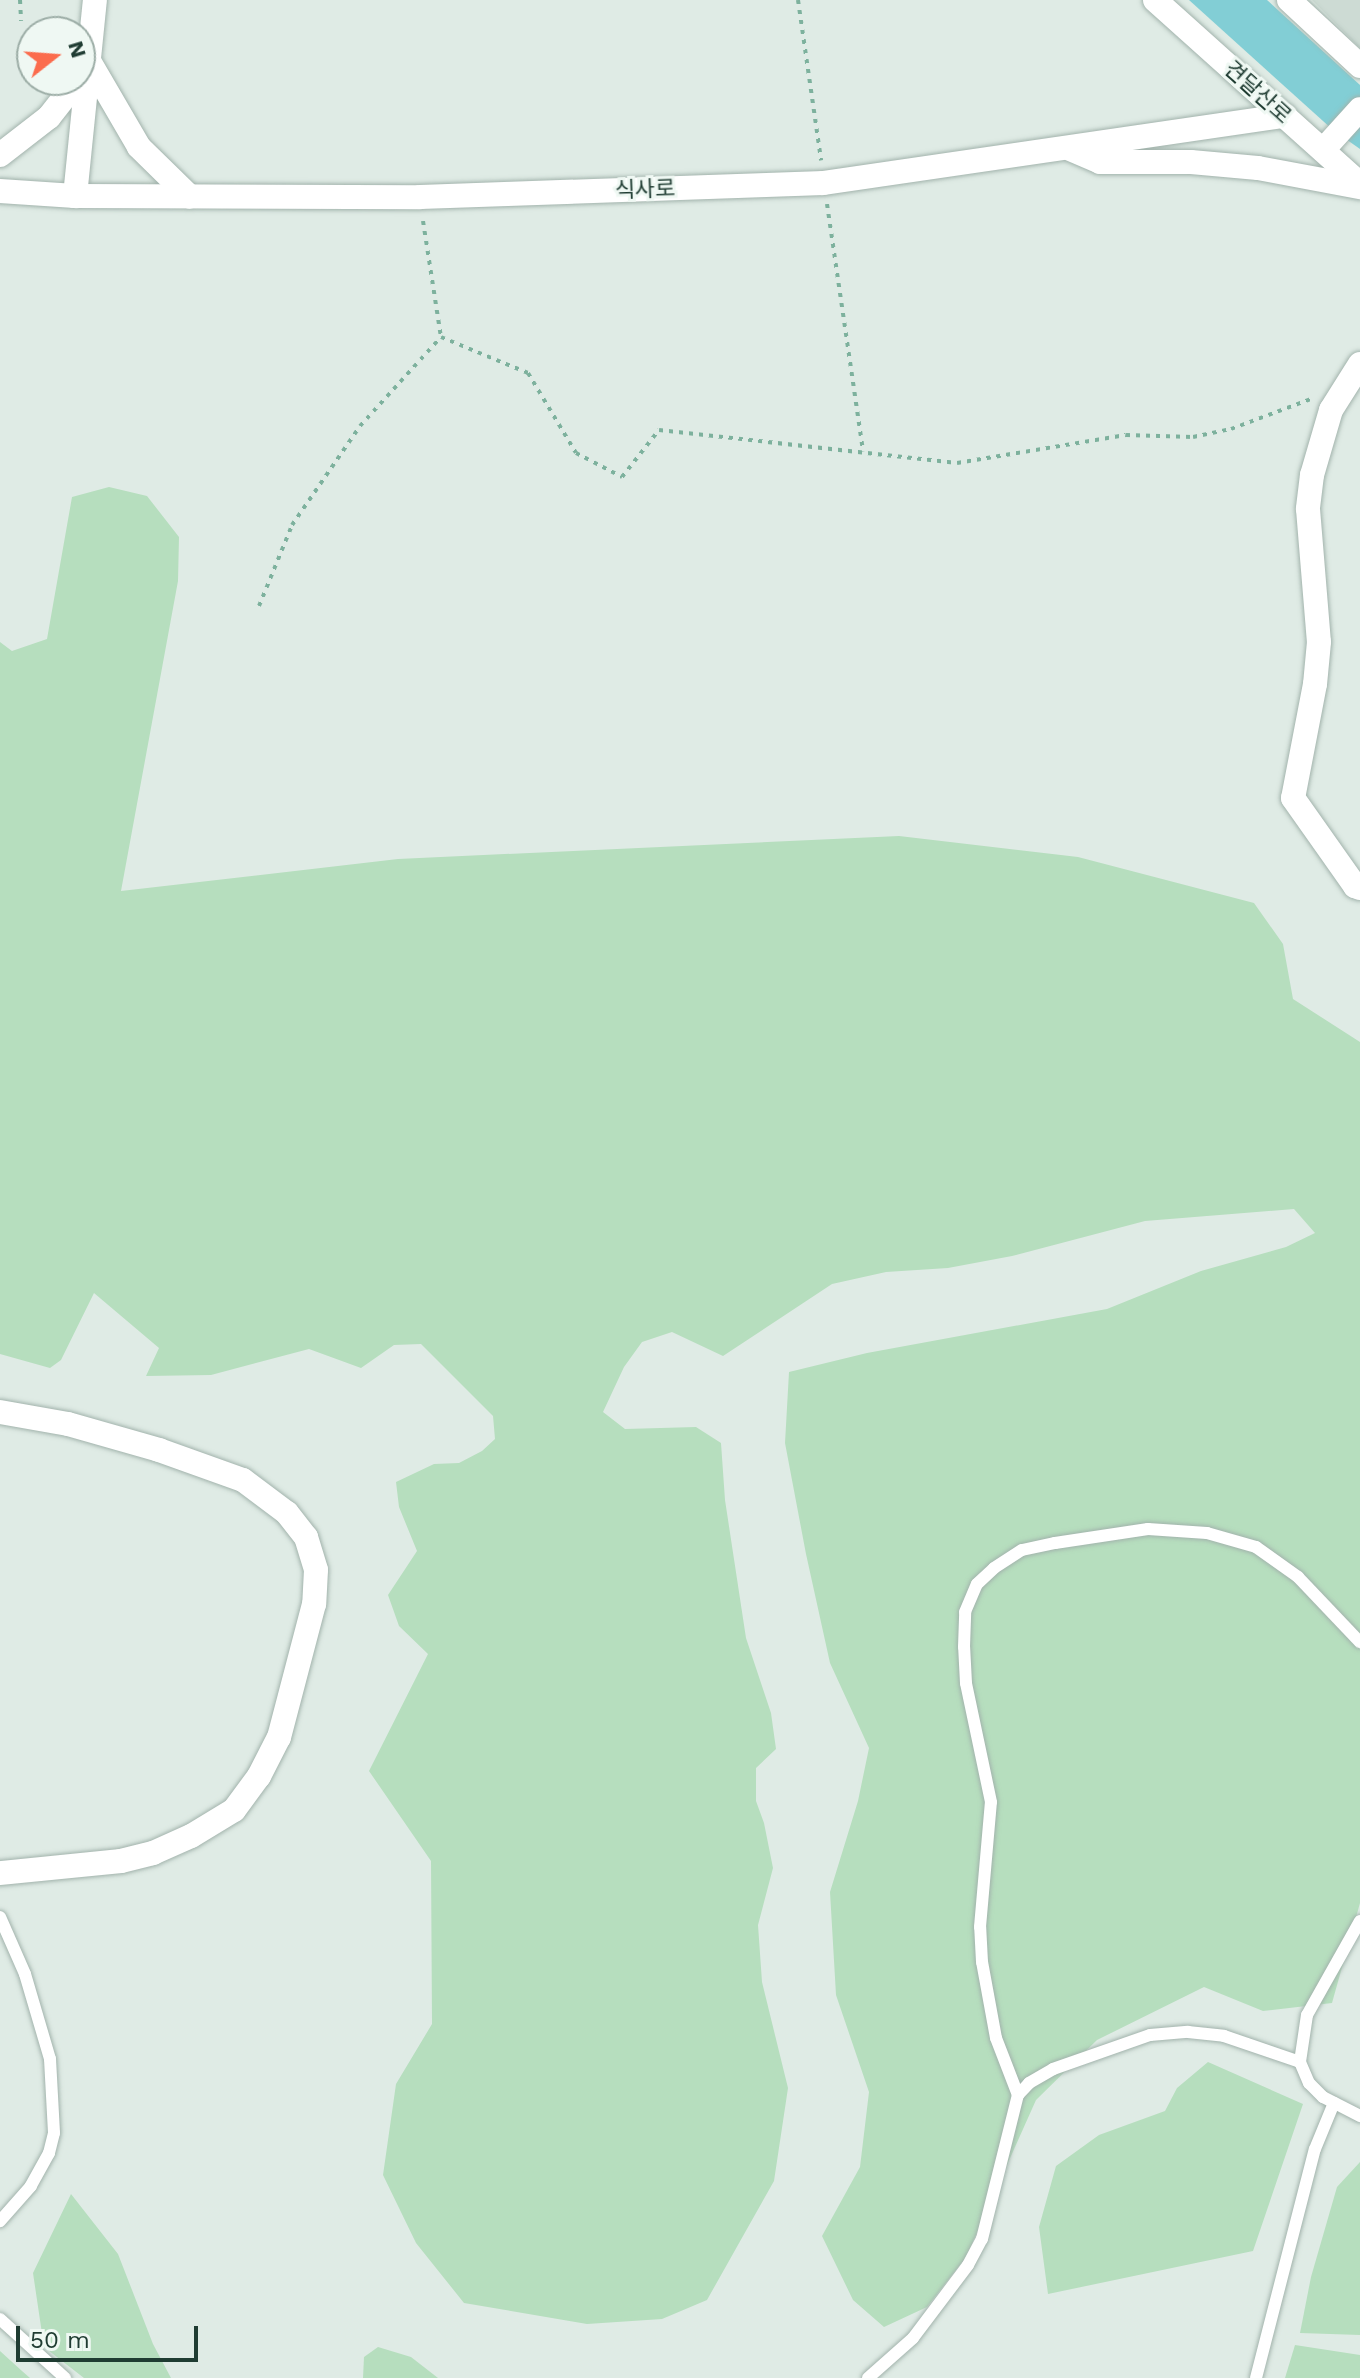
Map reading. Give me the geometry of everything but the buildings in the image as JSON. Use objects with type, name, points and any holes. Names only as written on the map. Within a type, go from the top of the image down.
[{"type":"street","name":"견달산로","points":[[1155,0],[1285,116],[1326,147],[1360,186]]},
{"type":"street","points":[[1289,0],[1360,66]]},
{"type":"street","points":[[96,91],[139,147],[190,197]]},
{"type":"street","points":[[0,155],[49,117],[65,96]]},
{"type":"street","points":[[75,196],[81,96]]},
{"type":"street","points":[[1326,147],[1360,109]]},
{"type":"street","name":"식사로","points":[[0,191],[75,196],[420,197],[824,183],[1285,116]]},
{"type":"street","points":[[1070,149],[1100,162],[1191,162],[1258,168],[1360,186]]},
{"type":"street","points":[[1360,364],[1331,410],[1312,475],[1308,509],[1319,642],[1315,684],[1293,798],[1355,886],[1360,888]]},
{"type":"street","points":[[0,1412],[68,1424],[243,1480],[287,1513],[306,1537],[316,1570],[314,1604],[279,1737],[259,1776],[234,1810],[191,1836],[153,1853],[121,1861],[0,1873]]},
{"type":"lane","points":[[868,2378],[913,2338],[968,2265],[982,2239],[1018,2095],[996,2038],[982,1962],[980,1927],[991,1802],[966,1683],[964,1647],[965,1612],[977,1584],[1022,1550],[1148,1529],[1207,1533],[1256,1547],[1298,1577],[1360,1642]]},
{"type":"lane","points":[[0,1917],[25,1974],[50,2059],[54,2133],[49,2153],[31,2186],[0,2221]]},
{"type":"lane","points":[[1360,1921],[1307,2015],[1300,2062],[1309,2083],[1334,2103],[1360,2116]]},
{"type":"lane","points":[[1018,2095],[1053,2069],[1150,2035],[1188,2032],[1224,2036],[1300,2062]]},
{"type":"lane","points":[[1256,2378],[1315,2149],[1334,2103]]},
{"type":"lane","points":[[0,2319],[65,2378]]},
{"type":"path","points":[[798,0],[863,451]]},
{"type":"path","points":[[420,197],[441,337]]},
{"type":"path","points":[[441,337],[528,373],[576,453],[622,477],[659,430],[957,463],[1126,435],[1193,437],[1231,429],[1347,386]]},
{"type":"path","points":[[259,606],[292,525],[360,426],[441,337]]},
{"type":"shaded area","points":[[1312,0],[1360,0],[1360,48]]},
{"type":"green space","points":[[109,487],[147,496],[179,537],[178,581],[121,891],[398,859],[899,836],[1078,857],[1254,903],[1283,944],[1293,999],[1360,1042],[1360,1903],[1332,2003],[1263,2011],[1204,1987],[1097,2040],[1036,2100],[966,2257],[927,2307],[884,2327],[853,2300],[822,2236],[860,2167],[869,2092],[836,1995],[830,1892],[858,1801],[869,1748],[830,1663],[806,1554],[785,1443],[789,1372],[867,1353],[1107,1309],[1201,1271],[1286,1247],[1315,1233],[1294,1209],[1145,1221],[1012,1256],[948,1268],[886,1272],[832,1284],[723,1356],[672,1332],[642,1342],[624,1367],[603,1412],[625,1429],[696,1427],[721,1443],[725,1500],[746,1638],[771,1713],[776,1749],[756,1768],[756,1801],[773,1868],[758,1925],[762,1982],[788,2088],[774,2181],[707,2300],[662,2319],[587,2324],[464,2303],[416,2243],[383,2175],[396,2084],[432,2024],[431,1861],[369,1771],[428,1654],[399,1626],[388,1595],[417,1551],[399,1507],[396,1482],[434,1464],[459,1463],[482,1451],[495,1439],[493,1416],[421,1344],[394,1345],[361,1368],[309,1349],[211,1375],[146,1376],[159,1348],[94,1293],[61,1360],[50,1368],[0,1354],[0,642],[12,651],[47,639],[72,497]]},
{"type":"green space","points":[[1208,2062],[1303,2104],[1253,2251],[1048,2294],[1039,2227],[1056,2166],[1099,2135],[1165,2111],[1177,2088]]},
{"type":"green space","points":[[1360,2162],[1360,2335],[1300,2333],[1311,2277],[1337,2187]]},
{"type":"green space","points":[[71,2194],[118,2254],[153,2344],[171,2378],[84,2378],[44,2347],[33,2273]]},
{"type":"green space","points":[[1295,2345],[1360,2355],[1360,2378],[1285,2378]]},
{"type":"green space","points":[[378,2347],[411,2357],[438,2378],[363,2378],[364,2357]]},
{"type":"green space","points":[[0,2351],[22,2371],[30,2378],[0,2378]]},
{"type":"water","points":[[1189,0],[1267,0],[1360,85],[1360,149],[1333,130]]}]
